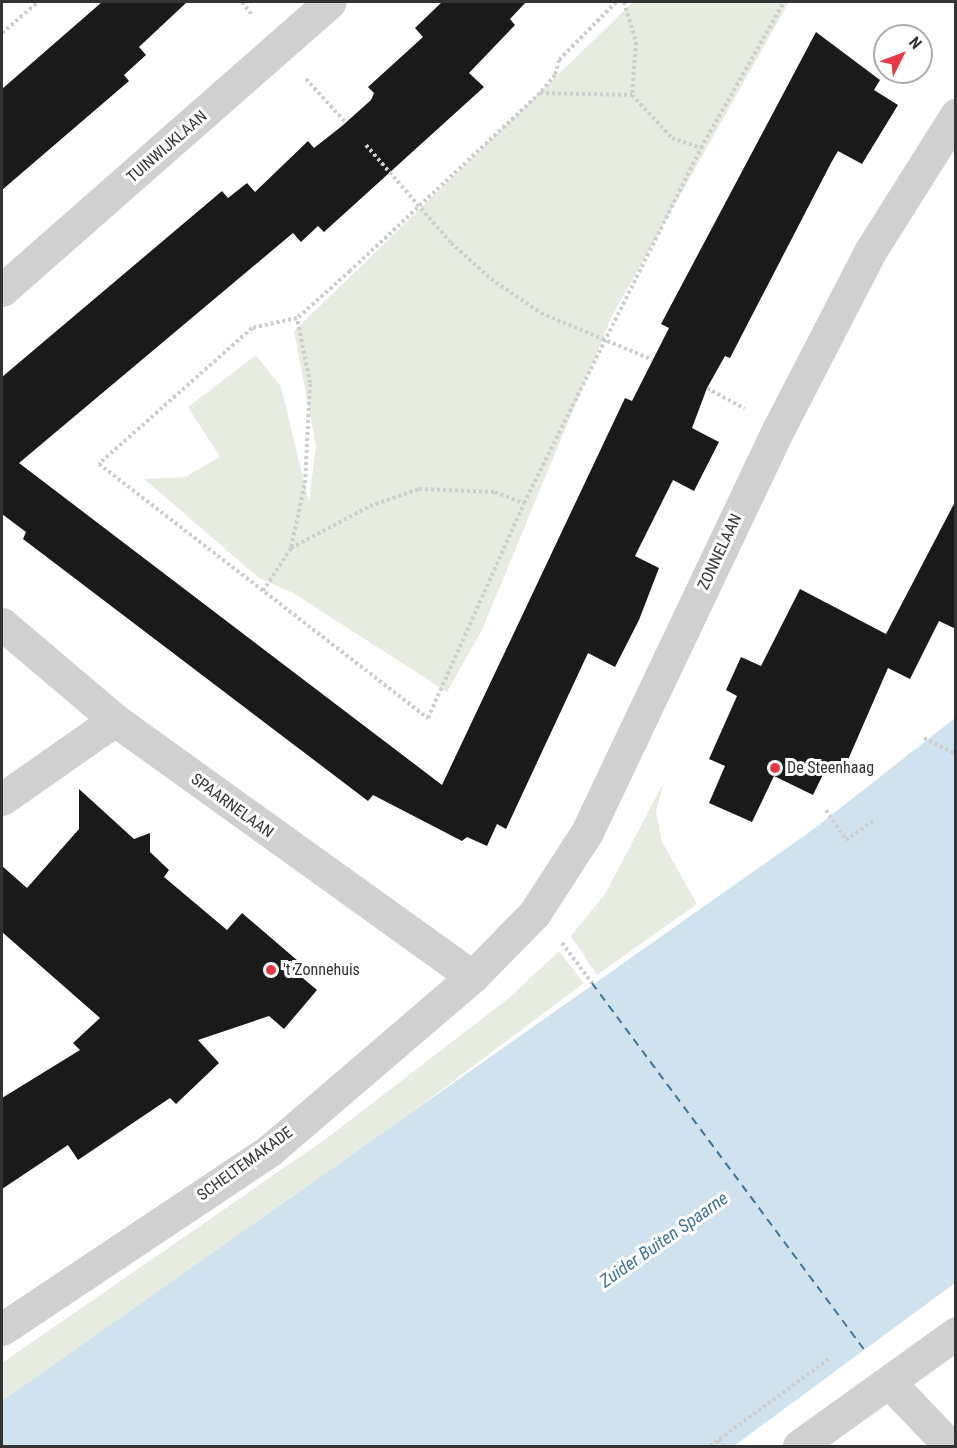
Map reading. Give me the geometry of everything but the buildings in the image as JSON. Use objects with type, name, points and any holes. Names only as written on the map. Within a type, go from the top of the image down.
[{"type":"street","name":"TUINWIJKLAAN","points":[[2,290],[280,49],[330,2]]},
{"type":"street","name":"ZONNELAAN","points":[[472,977],[534,914],[587,832],[779,429],[871,250],[956,115]]},
{"type":"street","name":"SPAARNELAAN","points":[[2,624],[115,720],[472,977]]},
{"type":"street","points":[[2,799],[115,720]]},
{"type":"street","name":"SCHELTEMAKADE","points":[[2,1329],[270,1149],[472,977]]},
{"type":"street","points":[[799,1446],[956,1334]]},
{"type":"street","points":[[889,1382],[950,1446]]},
{"type":"path","points":[[2,33],[38,2]]},
{"type":"path","points":[[616,2],[559,60],[555,75],[540,93],[416,203],[297,318],[252,328],[99,464],[428,718],[524,503],[701,148],[784,2]]},
{"type":"path","points":[[624,2],[636,42],[632,95]]},
{"type":"path","points":[[778,2],[779,8]]},
{"type":"path","points":[[280,49],[346,123]]},
{"type":"path","points":[[540,93],[632,95],[672,138],[701,148]]},
{"type":"path","points":[[366,144],[416,203],[491,279],[542,313],[605,343],[653,360]]},
{"type":"path","points":[[263,591],[291,548],[305,483],[310,383],[297,318]]},
{"type":"path","points":[[291,548],[370,506],[419,489],[495,492],[524,503]]},
{"type":"path","points":[[924,738],[956,754]]},
{"type":"path","points":[[825,810],[846,840],[873,821]]},
{"type":"path","points":[[534,914],[592,983]]},
{"type":"path","points":[[710,1446],[829,1359]]},
{"type":"path","points":[[718,1440],[724,1446]]},
{"type":"shaded area","points":[[633,2],[789,2],[612,316],[482,630],[447,692],[293,593],[259,578],[144,479],[185,477],[220,457],[188,407],[256,355],[281,387],[309,502],[316,446],[294,331]]},
{"type":"shaded area","points":[[664,782],[656,811],[662,842],[697,904],[597,975],[571,936],[605,894]]},
{"type":"shaded area","points":[[559,951],[584,983],[412,1112],[2,1401],[2,1363],[327,1138],[509,998]]},
{"type":"water","name":"Zuider Buiten Spaarne","points":[[955,718],[955,1283],[734,1446],[2,1446],[2,1401],[811,831]]},
{"type":"ferry route","points":[[592,983],[864,1349]]},
{"type":"place","name":"De Steenhaag","points":[[775,768]]},
{"type":"place","name":"'t Zonnehuis","points":[[271,970]]}]
